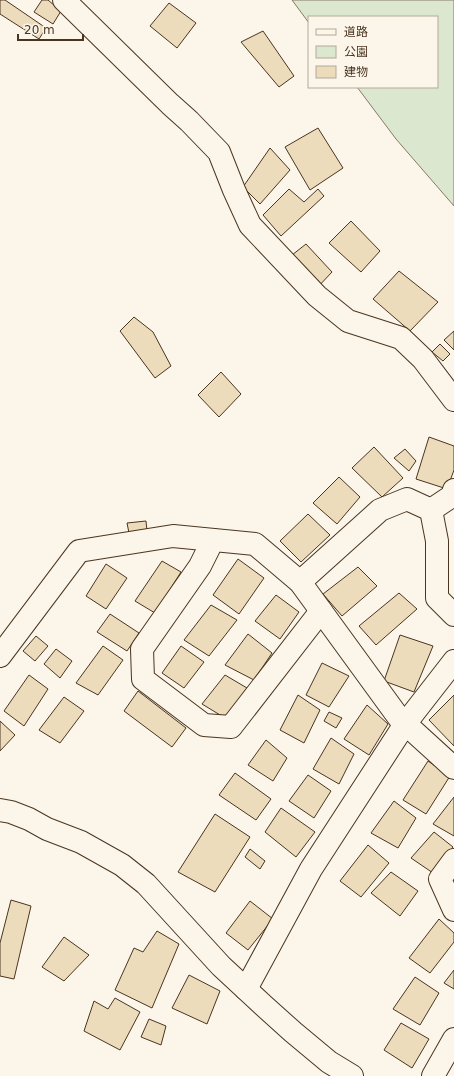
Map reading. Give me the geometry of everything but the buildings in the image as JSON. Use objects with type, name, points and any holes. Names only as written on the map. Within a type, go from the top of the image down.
[{"type":"street","points":[[64,0],[170,104],[190,120],[219,152],[250,225],[317,296],[348,321],[402,338],[423,359],[454,400]]},
{"type":"street","points":[[432,510],[452,496],[454,490]]},
{"type":"street","points":[[300,582],[380,510],[407,499],[432,510]]},
{"type":"street","points":[[432,510],[437,541],[437,598],[454,615]]},
{"type":"street","points":[[0,656],[79,551],[173,536],[255,544],[300,582],[399,718],[454,768]]},
{"type":"street","points":[[212,540],[200,566],[142,649],[142,679],[204,725],[231,727],[321,611]]},
{"type":"street","points":[[246,989],[311,869],[405,724],[454,661]]},
{"type":"street","points":[[0,810],[11,812],[29,819],[47,829],[80,842],[122,865],[146,884],[221,966],[293,1032],[325,1069],[352,1076]]},
{"type":"street","points":[[454,860],[440,879],[454,910]]},
{"type":"street","points":[[433,1076],[454,1039]]},
{"type":"green space","points":[[292,0],[454,0],[454,206],[396,139],[358,88],[438,88],[438,16],[308,16],[308,22]]}]
